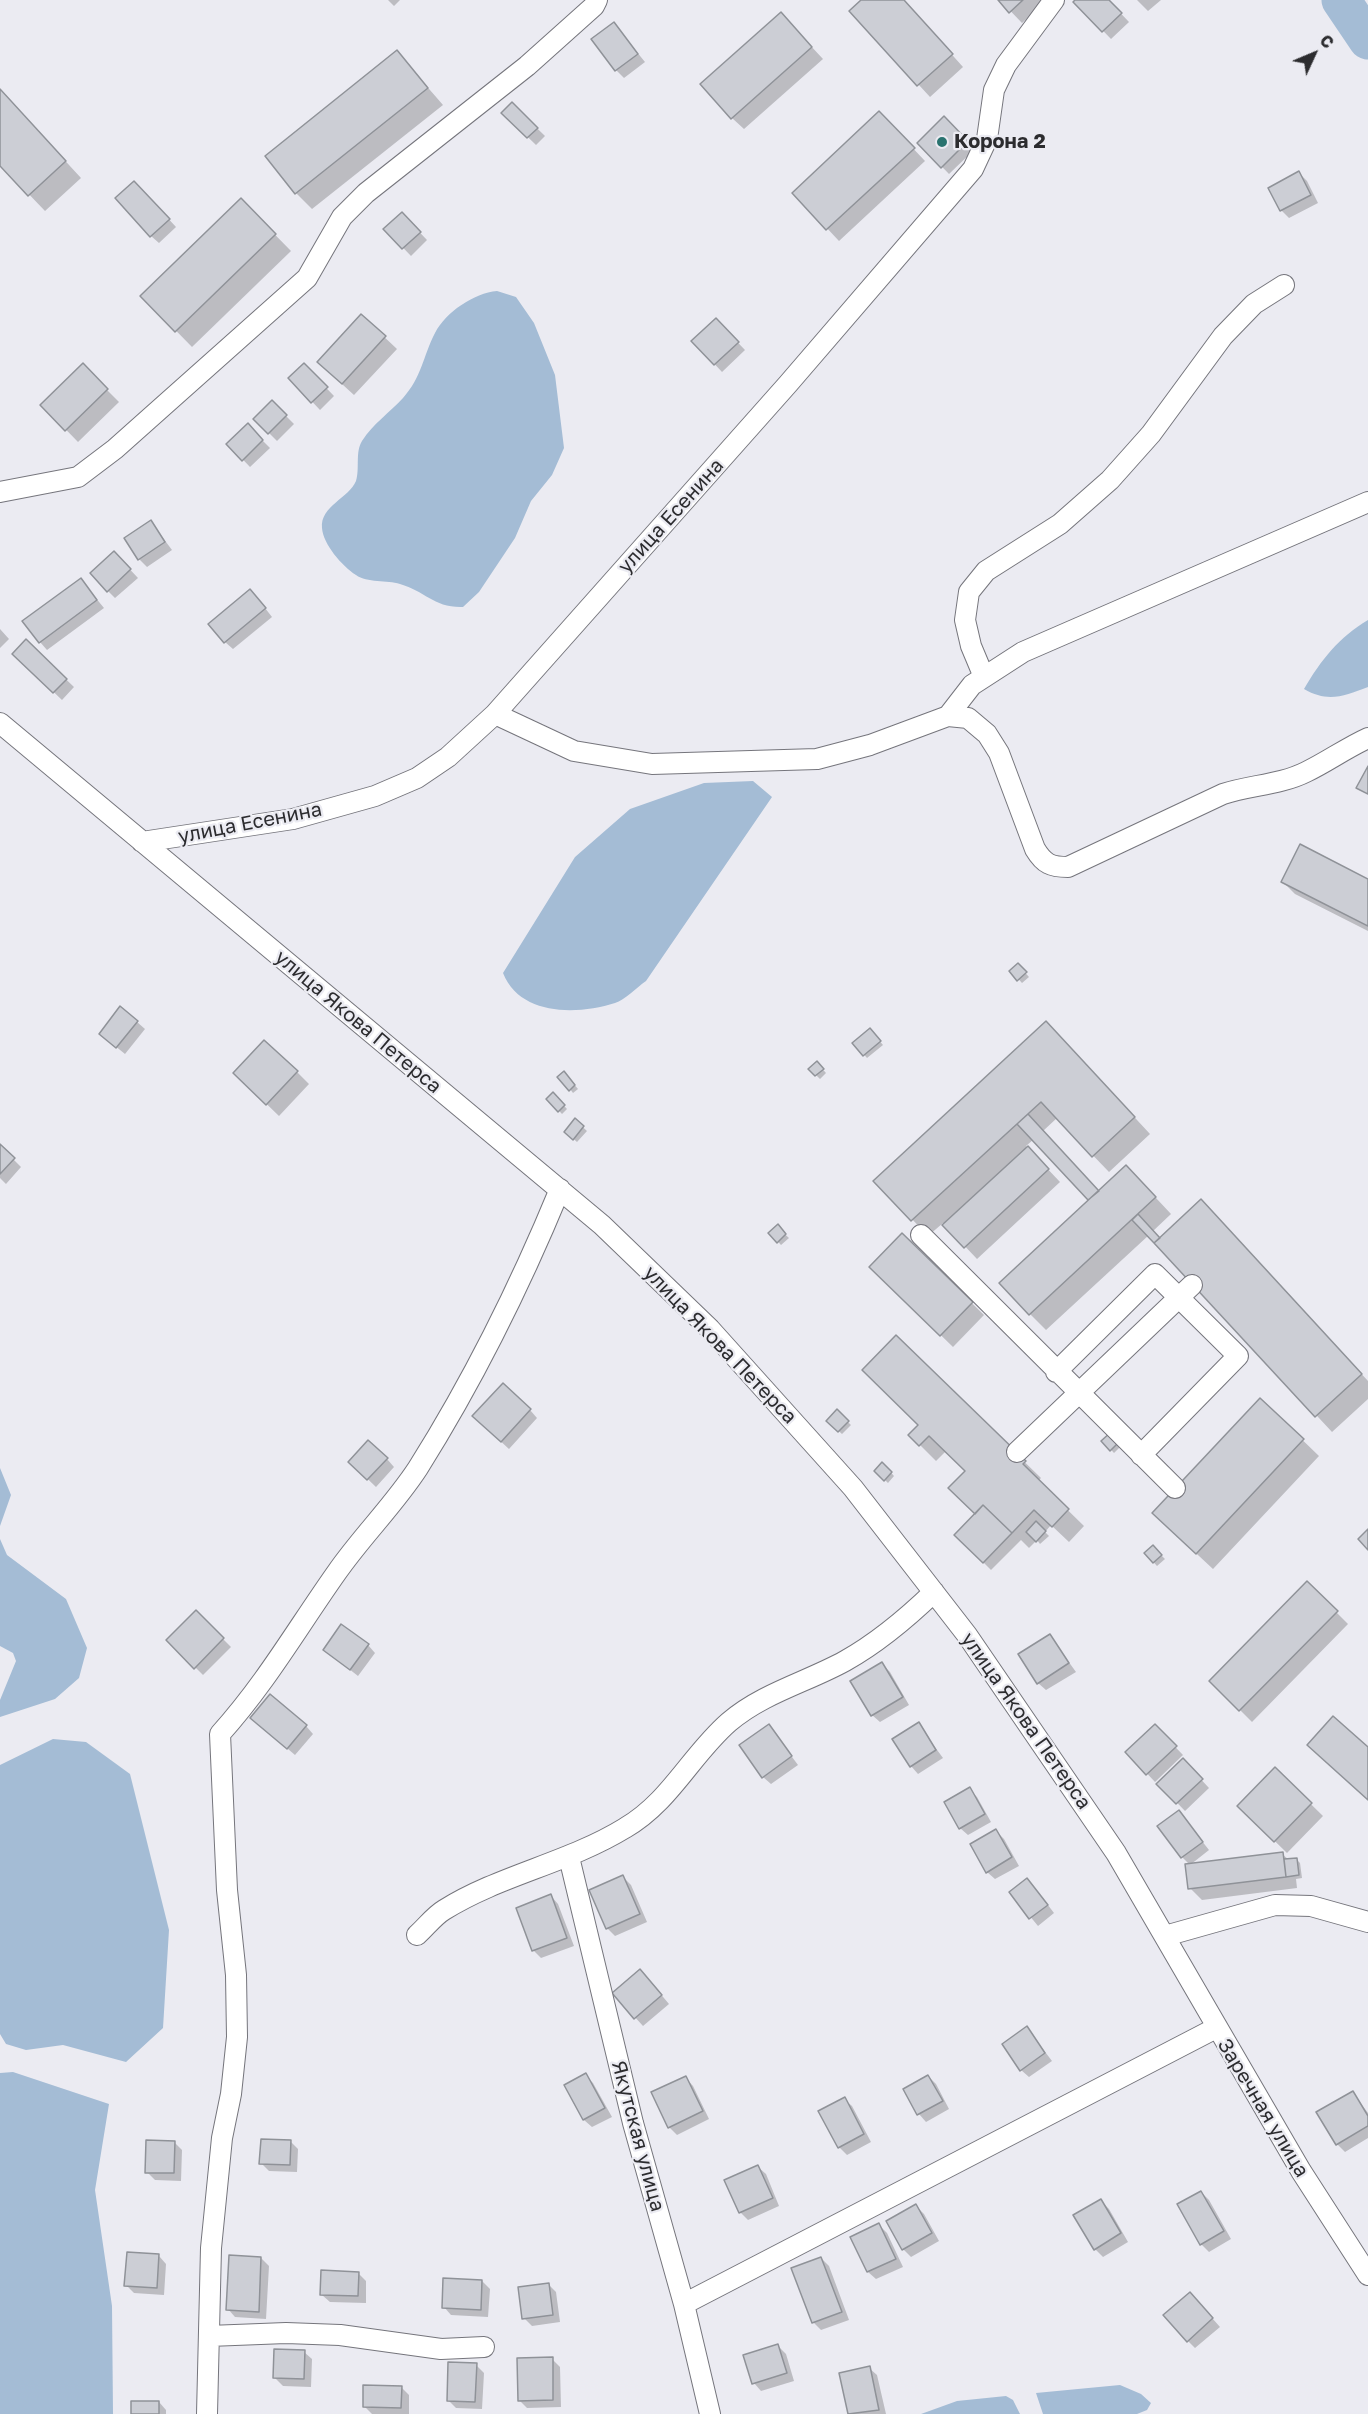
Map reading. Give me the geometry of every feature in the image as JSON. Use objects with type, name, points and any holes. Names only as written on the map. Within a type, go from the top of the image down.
[{"type":"street","points":[[0,492],[78,477],[115,449],[307,278],[342,217],[366,194],[527,66],[597,0]]},
{"type":"street","name":"улица Есенина","points":[[142,842],[293,819],[375,796],[424,773],[448,757],[495,714],[788,384],[972,169],[987,139],[994,90],[1006,65],[1054,0]]},
{"type":"street","points":[[984,677],[971,646],[965,620],[969,592],[986,571],[1060,524],[1110,480],[1151,435],[1223,336],[1254,304],[1284,285]]},
{"type":"street","points":[[948,716],[972,685],[1023,652],[1368,502]]},
{"type":"street","points":[[495,714],[574,751],[652,764],[817,759],[870,745],[948,716],[968,718],[987,734],[999,753],[1035,849],[1042,862],[1054,867],[1068,867],[1223,794],[1246,786],[1278,782],[1305,772],[1339,751],[1368,738]]},
{"type":"street","name":"улица Якова Петерса","points":[[0,723],[560,1189],[602,1225],[710,1329],[853,1488],[934,1592],[1058,1765],[1116,1853],[1165,1936]]},
{"type":"street","points":[[207,2414],[211,2248],[222,2138],[231,2094],[237,2037],[236,1976],[227,1890],[220,1734],[256,1694],[342,1565],[385,1515],[417,1468],[487,1349],[533,1254],[560,1189]]},
{"type":"street","points":[[921,1235],[1078,1394],[1175,1488]]},
{"type":"street","points":[[1056,1372],[1155,1274],[1186,1291],[1238,1356],[1141,1455]]},
{"type":"street","points":[[1017,1452],[1186,1291]]},
{"type":"street","points":[[417,1935],[441,1911],[481,1890],[570,1857],[626,1828],[655,1807],[729,1722],[745,1710],[803,1680],[845,1662],[894,1629],[934,1592]]},
{"type":"street","name":"Якутская улица","points":[[570,1857],[633,2123],[684,2304],[710,2414]]},
{"type":"street","points":[[1165,1936],[1275,1905],[1311,1906],[1368,1922]]},
{"type":"street","name":"Заречная улица","points":[[1165,1936],[1216,2028],[1307,2181],[1368,2275]]},
{"type":"street","points":[[684,2304],[1216,2028]]},
{"type":"street","points":[[209,2336],[286,2333],[340,2336],[441,2349],[484,2347]]},
{"type":"water","points":[[497,291],[516,297],[534,323],[555,375],[564,448],[552,475],[531,501],[515,538],[479,592],[463,607],[453,607],[400,584],[361,578],[356,575],[339,560],[330,548],[323,534],[323,520],[330,508],[356,481],[362,441],[409,390],[440,325],[453,311],[470,300],[479,295]]},
{"type":"water","points":[[1368,620],[1368,687],[1336,697],[1321,696],[1304,689],[1332,650],[1348,634]]},
{"type":"water","points":[[753,781],[772,797],[646,981],[619,1001],[600,1007],[567,1010],[536,1005],[522,998],[511,987],[503,973],[575,857],[630,809],[704,783]]},
{"type":"water","points":[[0,1468],[11,1495],[0,1526]]},
{"type":"water","points":[[0,1539],[7,1555],[66,1599],[87,1648],[79,1678],[55,1699],[0,1717],[0,1700],[16,1661],[13,1653],[0,1646]]},
{"type":"water","points":[[53,1739],[86,1742],[130,1774],[169,1930],[163,2028],[126,2062],[63,2045],[26,2050],[6,2044],[0,2034],[0,1765]]},
{"type":"water","points":[[13,2072],[109,2104],[95,2190],[112,2306],[113,2414],[0,2414],[0,2073]]},
{"type":"water","points":[[1120,2385],[1141,2394],[1151,2403],[1147,2410],[1137,2414],[1043,2414],[1036,2393]]},
{"type":"water","points":[[1006,2396],[1013,2400],[1020,2414],[921,2414],[957,2401]]},
{"type":"building","points":[[861,0],[904,0],[953,54],[917,86],[849,11]]},
{"type":"building","points":[[998,0],[1023,0],[1009,13]]},
{"type":"building","points":[[1075,0],[1109,0],[1122,13],[1102,32],[1073,2]]},
{"type":"building","points":[[781,12],[812,47],[731,119],[700,84]]},
{"type":"building","points":[[614,22],[638,54],[615,71],[591,39]]},
{"type":"building","points":[[397,50],[428,88],[295,194],[265,156]]},
{"type":"building","points":[[0,89],[66,161],[28,196],[0,166]]},
{"type":"building","points":[[512,102],[538,128],[527,138],[501,113]]},
{"type":"building","points":[[879,111],[915,148],[826,230],[792,193]]},
{"type":"building","name":"Корона 2","points":[[944,116],[968,141],[941,168],[917,143]]},
{"type":"building","points":[[1299,171],[1311,195],[1280,211],[1268,188]]},
{"type":"building","points":[[134,181],[170,219],[150,237],[115,198]]},
{"type":"building","points":[[241,198],[276,234],[175,332],[140,296]]},
{"type":"building","points":[[402,212],[421,232],[402,249],[383,229]]},
{"type":"building","points":[[361,314],[386,336],[342,384],[317,362]]},
{"type":"building","points":[[716,318],[739,342],[714,365],[691,341]]},
{"type":"building","points":[[83,363],[108,389],[65,431],[40,405]]},
{"type":"building","points":[[304,363],[328,387],[311,403],[288,378]]},
{"type":"building","points":[[272,400],[287,415],[268,434],[253,419]]},
{"type":"building","points":[[248,423],[263,440],[242,461],[226,444]]},
{"type":"building","points":[[151,520],[165,542],[138,560],[124,538]]},
{"type":"building","points":[[114,551],[131,569],[107,592],[90,573]]},
{"type":"building","points":[[81,578],[97,600],[39,643],[22,621]]},
{"type":"building","points":[[250,589],[266,608],[224,643],[208,624]]},
{"type":"building","points":[[26,639],[67,679],[53,693],[12,654]]},
{"type":"building","points":[[1368,766],[1368,794],[1356,788]]},
{"type":"building","points":[[1300,844],[1368,879],[1368,926],[1281,882]]},
{"type":"building","points":[[1018,963],[1027,972],[1017,981],[1009,971]]},
{"type":"building","points":[[120,1006],[138,1021],[116,1048],[99,1034]]},
{"type":"building","points":[[1046,1021],[1135,1117],[1092,1157],[1041,1102],[911,1221],[873,1181]]},
{"type":"building","points":[[870,1028],[881,1041],[863,1056],[852,1043]]},
{"type":"building","points":[[264,1040],[298,1071],[266,1105],[233,1073]]},
{"type":"building","points":[[817,1061],[824,1069],[815,1076],[808,1069]]},
{"type":"building","points":[[564,1071],[575,1085],[569,1091],[557,1077]]},
{"type":"building","points":[[553,1092],[565,1105],[558,1112],[546,1099]]},
{"type":"building","points":[[1028,1114],[1099,1191],[1088,1200],[1017,1124]]},
{"type":"building","points":[[575,1118],[584,1126],[573,1140],[564,1132]]},
{"type":"building","points":[[0,1144],[15,1158],[0,1174]]},
{"type":"building","points":[[1028,1146],[1049,1169],[964,1248],[942,1225]]},
{"type":"building","points":[[1126,1165],[1156,1197],[1029,1315],[999,1283]]},
{"type":"building","points":[[1201,1199],[1362,1374],[1315,1417],[1154,1243]]},
{"type":"building","points":[[1138,1214],[1160,1238],[1154,1243],[1132,1220]]},
{"type":"building","points":[[778,1224],[786,1234],[777,1243],[768,1233]]},
{"type":"building","points":[[902,1233],[973,1302],[940,1336],[869,1267]]},
{"type":"building","points":[[896,1335],[1026,1461],[1023,1464],[1069,1509],[1052,1527],[1034,1510],[1012,1533],[983,1505],[975,1514],[948,1488],[965,1471],[929,1436],[919,1446],[908,1435],[918,1425],[862,1370]]},
{"type":"building","points":[[503,1383],[531,1409],[501,1442],[472,1416]]},
{"type":"building","points":[[1260,1398],[1304,1439],[1196,1554],[1152,1513]]},
{"type":"building","points":[[837,1409],[849,1421],[838,1432],[826,1421]]},
{"type":"building","points":[[1111,1432],[1119,1442],[1110,1451],[1101,1441]]},
{"type":"building","points":[[368,1440],[388,1458],[367,1480],[348,1462]]},
{"type":"building","points":[[882,1462],[892,1472],[884,1481],[874,1471]]},
{"type":"building","points":[[983,1505],[1012,1533],[983,1563],[954,1535]]},
{"type":"building","points":[[1036,1521],[1046,1531],[1036,1542],[1026,1532]]},
{"type":"building","points":[[1368,1529],[1368,1550],[1358,1539]]},
{"type":"building","points":[[1153,1545],[1162,1555],[1153,1563],[1144,1553]]},
{"type":"building","points":[[1307,1581],[1338,1611],[1239,1711],[1209,1681]]},
{"type":"building","points":[[196,1610],[224,1638],[194,1669],[166,1640]]},
{"type":"building","points":[[341,1624],[369,1644],[350,1670],[323,1650]]},
{"type":"building","points":[[1050,1634],[1069,1663],[1037,1684],[1018,1654]]},
{"type":"building","points":[[882,1662],[903,1697],[871,1716],[850,1681]]},
{"type":"building","points":[[270,1694],[307,1725],[287,1749],[250,1718]]},
{"type":"building","points":[[1333,1716],[1368,1747],[1368,1800],[1307,1745]]},
{"type":"building","points":[[919,1722],[936,1750],[910,1767],[892,1739]]},
{"type":"building","points":[[769,1724],[792,1756],[762,1778],[739,1745]]},
{"type":"building","points":[[1155,1724],[1177,1746],[1146,1775],[1125,1752]]},
{"type":"building","points":[[1183,1758],[1203,1779],[1176,1804],[1156,1784]]},
{"type":"building","points":[[1275,1767],[1312,1803],[1274,1842],[1237,1806]]},
{"type":"building","points":[[970,1787],[985,1814],[959,1829],[944,1802]]},
{"type":"building","points":[[1179,1810],[1203,1842],[1181,1858],[1157,1826]]},
{"type":"building","points":[[996,1829],[1012,1857],[986,1873],[970,1844]]},
{"type":"building","points":[[1283,1852],[1286,1877],[1188,1889],[1185,1864]]},
{"type":"building","points":[[1297,1858],[1299,1875],[1286,1877],[1284,1859]]},
{"type":"building","points":[[623,1875],[640,1914],[606,1929],[589,1890]]},
{"type":"building","points":[[1027,1878],[1048,1905],[1029,1919],[1009,1892]]},
{"type":"building","points":[[551,1894],[567,1938],[532,1951],[516,1908]]},
{"type":"building","points":[[640,1969],[662,1995],[634,2019],[612,1993]]},
{"type":"building","points":[[1027,2026],[1045,2053],[1020,2071],[1002,2044]]},
{"type":"building","points":[[586,2073],[605,2108],[583,2120],[564,2085]]},
{"type":"building","points":[[928,2075],[943,2101],[917,2115],[903,2089]]},
{"type":"building","points":[[686,2076],[703,2111],[668,2128],[651,2092]]},
{"type":"building","points":[[1353,2091],[1368,2116],[1368,2126],[1336,2145],[1316,2112]]},
{"type":"building","points":[[845,2097],[864,2134],[838,2148],[818,2111]]},
{"type":"building","points":[[261,2139],[291,2140],[290,2165],[259,2164]]},
{"type":"building","points":[[146,2140],[175,2141],[174,2173],[145,2173]]},
{"type":"building","points":[[758,2165],[773,2198],[739,2213],[724,2180]]},
{"type":"building","points":[[1201,2191],[1224,2231],[1200,2245],[1177,2204]]},
{"type":"building","points":[[1101,2199],[1121,2233],[1094,2250],[1073,2215]]},
{"type":"building","points":[[916,2204],[932,2233],[902,2250],[886,2221]]},
{"type":"building","points":[[879,2223],[896,2259],[867,2272],[850,2237]]},
{"type":"building","points":[[127,2252],[159,2254],[157,2288],[124,2286]]},
{"type":"building","points":[[229,2255],[261,2257],[259,2312],[226,2310]]},
{"type":"building","points":[[821,2257],[842,2312],[812,2323],[791,2268]]},
{"type":"building","points":[[321,2270],[359,2272],[358,2296],[320,2295]]},
{"type":"building","points":[[443,2278],[482,2280],[481,2310],[442,2308]]},
{"type":"building","points":[[549,2283],[553,2315],[522,2319],[518,2287]]},
{"type":"building","points":[[1190,2292],[1213,2318],[1187,2342],[1163,2315]]},
{"type":"building","points":[[778,2344],[787,2373],[752,2384],[743,2355]]},
{"type":"building","points":[[274,2349],[305,2350],[304,2379],[273,2378]]},
{"type":"building","points":[[553,2357],[553,2400],[518,2401],[517,2358]]},
{"type":"building","points":[[448,2362],[477,2363],[475,2402],[447,2401]]},
{"type":"building","points":[[870,2366],[879,2410],[848,2414],[839,2373]]},
{"type":"building","points":[[363,2385],[402,2386],[401,2408],[363,2407]]},
{"type":"building","points":[[131,2401],[159,2401],[159,2414],[131,2414]]},
{"type":"waterway","points":[[1341,0],[1368,40]]},
{"type":"place","name":"Корона 2","points":[[942,142]]}]
